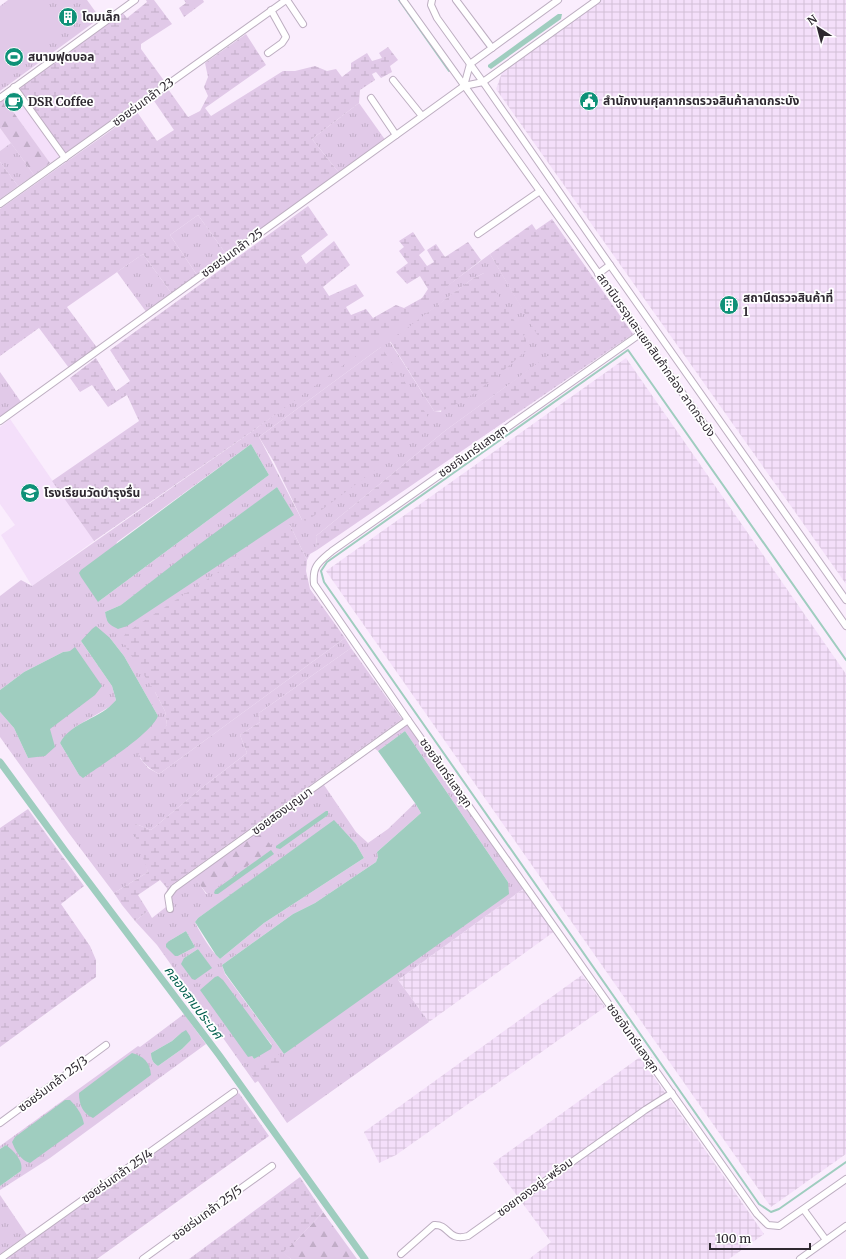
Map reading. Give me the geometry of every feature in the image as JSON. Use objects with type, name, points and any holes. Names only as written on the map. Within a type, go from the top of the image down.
[{"type":"street","points":[[0,98],[135,0]]},
{"type":"street","points":[[286,0],[303,24]]},
{"type":"street","name":"ซอยร่มเกล้า 23","points":[[0,204],[286,0]]},
{"type":"street","name":"สถานีบรรจุและแยกสินค้ากล่อง ลาดกระบัง","points":[[403,0],[540,191],[846,626]]},
{"type":"street","name":"สถานีบรรจุและแยกสินค้ากล่อง ลาดกระบัง","points":[[432,0],[431,5],[437,18],[846,600]]},
{"type":"street","points":[[456,0],[492,48]]},
{"type":"street","points":[[558,0],[470,64],[464,86],[483,82],[597,0]]},
{"type":"street","points":[[268,53],[282,43],[286,37],[271,10]]},
{"type":"street","points":[[393,80],[422,116]]},
{"type":"street","name":"ซอยร่มเกล้า 25","points":[[0,421],[464,86]]},
{"type":"street","points":[[14,87],[65,158]]},
{"type":"street","points":[[371,98],[396,135]]},
{"type":"street","points":[[478,234],[540,191]]},
{"type":"street","points":[[598,274],[610,265]]},
{"type":"street","name":"ซอยจันทร์แสงสุก","points":[[640,334],[332,551],[318,563],[313,576],[314,584],[408,720],[757,1214],[768,1225],[779,1226],[804,1210],[846,1179]]},
{"type":"street","name":"ซอยสองบุญมา","points":[[170,909],[168,896],[174,888],[408,720]]},
{"type":"street","name":"ซอยร่มเกล้า 25/3","points":[[0,1123],[106,1045]]},
{"type":"street","name":"ซอยร่มเกล้า 25/4","points":[[0,1259],[234,1092]]},
{"type":"street","name":"ซอยทองอยู่-พร้อม","points":[[401,1254],[434,1225],[439,1224],[455,1237],[461,1238],[468,1236],[645,1110],[672,1093]]},
{"type":"street","name":"ซอยร่มเกล้า 25/5","points":[[143,1259],[272,1166]]},
{"type":"street","points":[[804,1210],[826,1240]]},
{"type":"street","points":[[800,1259],[846,1226]]},
{"type":"shaded area","points":[[597,0],[846,0],[846,584],[496,89],[503,70]]},
{"type":"shaded area","points":[[558,14],[562,14],[561,19],[491,69],[488,67],[488,65]]},
{"type":"shaded area","points":[[14,92],[61,156],[50,163],[4,99]]},
{"type":"shaded area","points":[[0,128],[11,143],[0,151]]},
{"type":"shaded area","points":[[626,358],[846,674],[846,1154],[771,1207],[326,571]]},
{"type":"shaded area","name":"โรงเรียนวัดบำรุงรื่น","points":[[10,419],[94,541],[32,586],[1,535],[15,525],[0,504],[0,427]]},
{"type":"shaded area","points":[[251,444],[269,475],[98,602],[81,577],[79,573],[81,570]]},
{"type":"shaded area","points":[[277,487],[294,515],[127,626],[118,629],[108,623],[105,612],[121,605]]},
{"type":"shaded area","points":[[96,626],[110,638],[124,656],[158,716],[153,724],[136,741],[83,778],[79,775],[60,743],[72,730],[103,712],[116,700],[112,686],[81,641]]},
{"type":"shaded area","points":[[75,647],[102,686],[95,695],[50,729],[55,747],[45,756],[28,758],[14,728],[0,712],[0,690],[24,672],[63,652],[70,651]]},
{"type":"shaded area","points":[[405,731],[508,882],[509,894],[284,1054],[225,973],[222,965],[293,914],[315,903],[376,862],[378,857],[377,852],[421,813],[378,751]]},
{"type":"shaded area","points":[[328,811],[328,815],[280,849],[276,848],[276,846]]},
{"type":"shaded area","points":[[334,820],[356,844],[364,858],[264,923],[220,959],[195,922],[198,918]]},
{"type":"shaded area","points":[[271,850],[274,854],[218,894],[214,893],[215,890]]},
{"type":"shaded area","points":[[523,889],[555,931],[429,1022],[398,980]]},
{"type":"shaded area","points":[[186,931],[195,947],[178,956],[175,956],[166,947],[166,944]]},
{"type":"shaded area","points":[[198,949],[212,968],[195,980],[192,979],[181,964],[184,958]]},
{"type":"shaded area","points":[[582,975],[605,1007],[396,1155],[379,1163],[364,1132]]},
{"type":"shaded area","points":[[218,976],[223,980],[272,1046],[271,1049],[254,1059],[252,1056],[248,1057],[200,990]]},
{"type":"shaded area","points":[[186,1030],[191,1040],[182,1049],[158,1066],[155,1064],[151,1053],[172,1041]]},
{"type":"shaded area","points":[[132,1053],[145,1060],[149,1066],[151,1075],[93,1118],[86,1114],[82,1108],[79,1093]]},
{"type":"shaded area","points":[[640,1057],[764,1234],[729,1259],[529,1259],[551,1242],[493,1163]]},
{"type":"shaded area","points":[[65,1100],[70,1100],[75,1105],[81,1114],[84,1124],[30,1163],[21,1158],[12,1142],[15,1137]]},
{"type":"shaded area","points":[[6,1145],[15,1153],[22,1167],[21,1171],[0,1186],[0,1149]]},
{"type":"green space","points":[[8,0],[87,0],[100,18],[0,91],[0,6]]},
{"type":"green space","name":"สนามฟุตบอล","points":[[10,0],[43,0],[63,28],[58,37],[0,77],[0,7]]},
{"type":"green space","points":[[146,0],[154,0],[172,24],[141,44],[141,49],[165,82],[65,153],[18,88],[122,12],[127,18],[147,2]]},
{"type":"green space","points":[[184,0],[203,0],[204,2],[184,17],[179,8],[186,3]]},
{"type":"green space","points":[[246,34],[266,65],[205,108],[211,116],[283,71],[295,71],[315,66],[327,71],[336,69],[342,77],[351,70],[351,63],[367,53],[372,61],[382,58],[379,53],[388,47],[398,60],[390,66],[392,72],[381,78],[376,72],[372,74],[375,80],[360,90],[359,103],[312,139],[340,174],[226,254],[198,215],[170,235],[197,275],[172,294],[143,254],[67,307],[98,349],[69,368],[39,328],[0,356],[0,209],[137,112],[157,141],[174,130],[154,101],[168,89],[188,117],[200,111],[208,96],[204,87],[208,77],[205,63]]},
{"type":"green space","points":[[4,99],[50,163],[34,175],[0,128],[0,101]]},
{"type":"green space","points":[[359,103],[386,141],[340,174],[312,139]]},
{"type":"green space","points":[[11,143],[34,175],[18,186],[0,162],[0,151]]},
{"type":"green space","points":[[0,162],[18,186],[0,199]]},
{"type":"green space","points":[[308,206],[328,235],[301,256],[306,264],[334,241],[350,265],[323,287],[329,296],[356,284],[364,296],[346,307],[351,315],[366,309],[373,318],[396,305],[404,308],[422,298],[428,289],[420,276],[407,284],[396,272],[408,263],[399,251],[404,247],[399,241],[413,232],[425,250],[419,255],[427,266],[434,262],[427,250],[436,244],[445,257],[468,242],[481,260],[385,335],[254,430],[94,541],[52,481],[139,421],[127,395],[108,407],[92,385],[80,392],[70,378],[96,358],[116,391],[130,381],[110,350]]},
{"type":"green space","points":[[198,215],[226,254],[197,275],[170,235]]},
{"type":"green space","points":[[552,219],[633,334],[317,550],[316,536],[446,430],[549,355],[490,254],[532,224],[536,230]]},
{"type":"green space","points":[[143,254],[172,294],[147,313],[117,272]]},
{"type":"green space","points":[[490,254],[550,355],[446,430],[316,536],[317,550],[310,554],[307,560],[290,525],[155,692],[165,711],[167,725],[140,758],[148,768],[159,774],[345,638],[351,648],[259,713],[260,722],[240,735],[247,753],[151,830],[136,824],[148,872],[114,893],[0,737],[0,712],[14,728],[28,758],[49,729],[58,722],[70,651],[63,652],[24,672],[0,690],[0,596],[21,580],[32,586],[254,430]],"holes":[[[484,273],[441,412],[434,411],[390,342],[472,279]],[[381,347],[302,520],[259,437]],[[251,444],[269,475],[98,602],[117,542]],[[277,487],[293,515],[107,620],[105,612],[121,605]],[[110,638],[124,656],[158,716],[79,775],[60,743],[75,727],[111,706],[116,700],[112,686],[81,641]]]},
{"type":"green space","points":[[484,273],[526,339],[526,351],[482,388],[455,405],[444,410],[434,411],[390,341],[472,279]]},
{"type":"green space","points":[[381,347],[427,415],[432,427],[307,521],[302,520],[274,462],[259,437]]},
{"type":"green space","points":[[0,372],[21,402],[0,418]]},
{"type":"green space","points":[[290,525],[307,560],[306,571],[310,589],[345,638],[159,774],[145,764],[137,750],[167,725],[165,711],[155,692],[121,640],[127,632]]},
{"type":"green space","points":[[351,648],[402,719],[167,888],[160,880],[138,895],[148,911],[135,921],[114,893],[148,872],[132,827],[136,824],[151,830],[247,753],[240,735],[260,722],[259,713]]},
{"type":"green space","points":[[402,719],[523,889],[398,980],[429,1022],[287,1123],[258,1081],[255,1083],[157,945],[135,921],[148,911],[152,918],[166,907],[167,888]],"holes":[[[405,731],[508,882],[284,1054],[225,974],[222,965],[293,914],[315,903],[376,862],[378,857],[377,852],[421,813],[415,803],[388,829],[368,843],[356,832],[324,785],[374,748],[378,751]],[[334,821],[356,844],[364,858],[264,923],[220,959],[206,942],[195,922],[198,918]],[[260,832],[207,894],[195,877]],[[186,931],[195,947],[178,956],[169,941]],[[198,949],[211,968],[184,958]],[[255,1024],[272,1045],[254,1059],[252,1056]]]},
{"type":"green space","points":[[28,809],[84,886],[61,904],[90,946],[96,960],[96,977],[0,1047],[0,828]]},
{"type":"green space","points":[[260,832],[273,848],[207,894],[194,877]]},
{"type":"green space","points":[[184,1014],[206,1044],[50,1158],[0,1190],[0,1186],[21,1171],[6,1145],[0,1149],[0,1146],[138,1046],[140,1047]],"holes":[[[181,1033],[191,1040],[182,1049],[158,1066],[151,1057],[151,1053],[172,1041]]]},
{"type":"green space","points":[[276,1051],[282,1059],[281,1062],[256,1080],[248,1071]]},
{"type":"green space","points":[[239,1093],[269,1136],[97,1259],[6,1259]]},
{"type":"green space","points":[[300,1177],[323,1212],[295,1242],[283,1252],[291,1259],[189,1259]]},
{"type":"green space","points":[[0,1195],[27,1235],[0,1254]]},
{"type":"green space","points":[[323,1212],[357,1259],[291,1259],[282,1252],[295,1242]]},
{"type":"waterway","points":[[399,0],[449,71]]},
{"type":"waterway","points":[[846,660],[628,350],[327,562],[321,571],[324,582],[759,1204],[771,1212],[779,1209],[846,1162]]},
{"type":"waterway","name":"คลองสามประเวศ","points":[[0,762],[219,1055],[365,1259]]},
{"type":"place","name":"โดมเล็ก","points":[[68,17]]},
{"type":"place","name":"สนามฟุตบอล","points":[[14,57]]},
{"type":"place","name":"สำนักงานศุลกากรตรวจสินค้าลาดกระบัง","points":[[589,101]]},
{"type":"place","name":"DSR Coffee","points":[[14,102]]},
{"type":"place","name":"สถานีตรวจสินค้าที่ 1","points":[[729,305]]},
{"type":"place","name":"โรงเรียนวัดบำรุงรื่น","points":[[30,493]]}]
